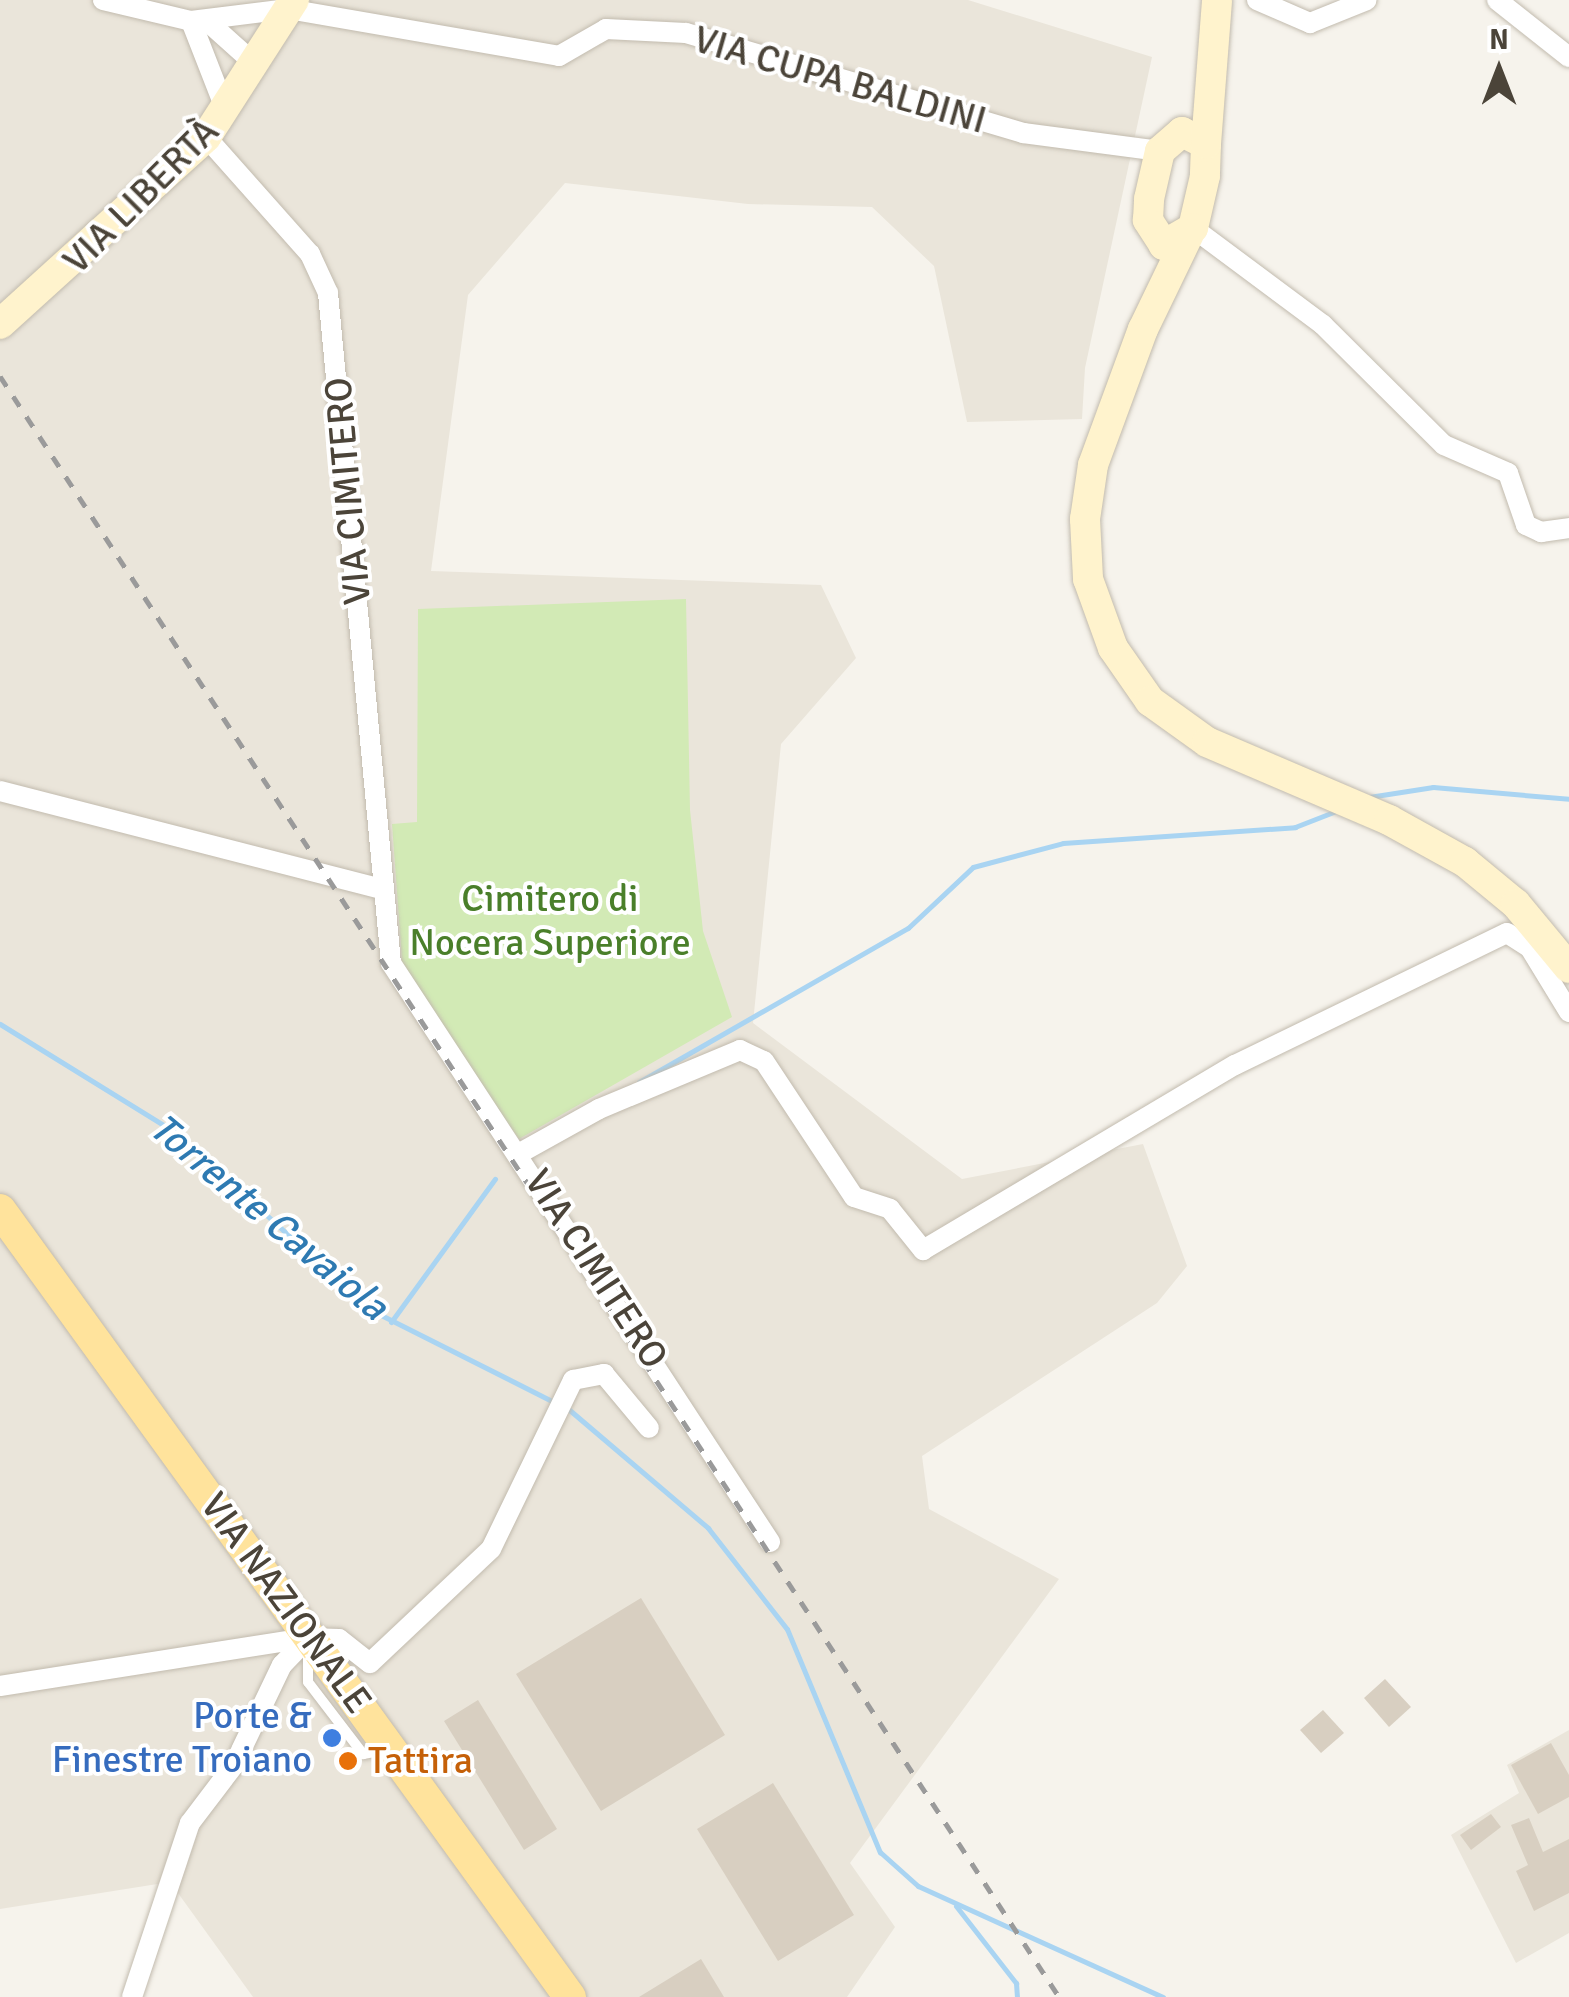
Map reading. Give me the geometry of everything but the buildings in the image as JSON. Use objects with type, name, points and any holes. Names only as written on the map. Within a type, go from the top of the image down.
[{"type":"main road","name":"VIA NAZIONALE","points":[[0,1210],[570,1997]]},
{"type":"street","points":[[103,0],[199,27],[255,64]]},
{"type":"street","points":[[1217,0],[1210,50],[1206,144],[1191,231],[1143,328],[1093,465],[1085,531],[1098,617],[1132,678],[1172,719],[1389,820],[1466,862],[1516,904],[1569,968]]},
{"type":"street","points":[[1257,0],[1310,23],[1367,0]]},
{"type":"street","points":[[1497,0],[1569,56]]},
{"type":"street","name":"VIA CUPA BALDINI","points":[[199,27],[291,5],[559,56],[606,29],[686,33],[772,52],[1023,133],[1164,144]]},
{"type":"street","name":"VIA LIBERTÀ","points":[[0,324],[206,137],[291,5]]},
{"type":"street","points":[[199,27],[226,111]]},
{"type":"street","points":[[1143,328],[1148,220],[1164,144],[1210,50]]},
{"type":"street","points":[[1164,144],[1182,132],[1206,144]]},
{"type":"street","name":"VIA CIMITERO","points":[[206,137],[300,240],[328,293],[390,962],[520,1154],[770,1542]]},
{"type":"street","points":[[1148,220],[1164,244],[1191,231]]},
{"type":"street","points":[[1191,231],[1323,325],[1444,446],[1508,473],[1526,525],[1569,528]]},
{"type":"street","points":[[0,791],[383,889]]},
{"type":"street","points":[[520,1154],[599,1109],[740,1050],[764,1061],[854,1196],[890,1209],[923,1250],[1235,1065],[1506,933],[1530,948],[1569,1012]]},
{"type":"street","points":[[0,1686],[308,1638],[339,1638],[370,1663],[383,1657],[491,1548],[540,1458],[558,1400],[573,1380],[604,1374],[649,1428]]},
{"type":"street","points":[[132,1997],[190,1823],[234,1765],[282,1665],[308,1638]]},
{"type":"shaded area","points":[[0,0],[968,0],[1152,57],[1085,368],[1082,419],[967,422],[934,266],[872,207],[748,204],[565,183],[468,295],[431,571],[821,585],[856,658],[781,744],[753,1023],[962,1179],[1143,1144],[1187,1266],[1157,1303],[922,1456],[929,1509],[1059,1579],[850,1863],[895,1927],[847,1997],[253,1997],[170,1882],[0,1909]]},
{"type":"shaded area","points":[[1569,1730],[1569,1933],[1516,1963],[1451,1835],[1519,1793],[1507,1765]]},
{"type":"green space","name":"Cimitero di Nocera Superiore","points":[[686,599],[690,810],[703,931],[732,1017],[519,1139],[403,975],[392,824],[417,822],[418,609]]},
{"type":"waterway","points":[[1369,797],[1433,787],[1569,799]]},
{"type":"waterway","points":[[639,1082],[908,928],[973,867],[1063,843],[1295,827],[1336,811]]},
{"type":"waterway","name":"Torrente Cavaiola","points":[[0,1024],[178,1134],[369,1309],[556,1403]]},
{"type":"waterway","points":[[391,1322],[495,1179]]},
{"type":"waterway","name":"Torrente Cavaiola","points":[[566,1407],[708,1528],[787,1629],[880,1852],[918,1886],[1163,1997]]},
{"type":"waterway","points":[[956,1906],[1016,1983],[1017,1997]]},
{"type":"railway","points":[[0,376],[1059,1997]]},
{"type":"place","name":"Porte & Finestre Troiano","points":[[332,1738]]},
{"type":"place","name":"Tattira","points":[[348,1761]]}]
